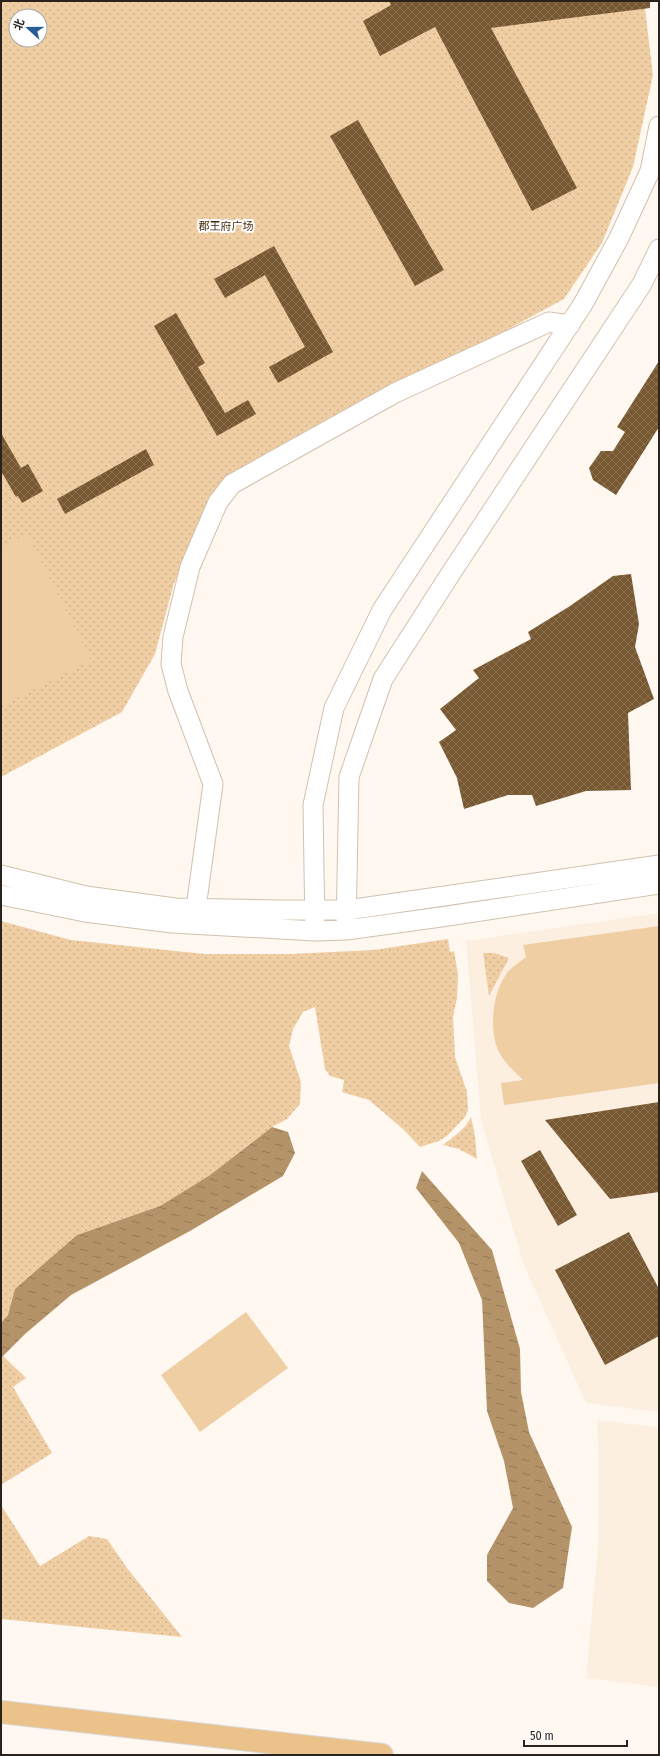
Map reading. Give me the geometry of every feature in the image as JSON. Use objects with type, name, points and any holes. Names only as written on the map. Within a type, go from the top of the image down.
[{"type":"main road","points":[[1,1712],[382,1755]]},
{"type":"street","points":[[315,931],[316,910],[313,805],[334,708],[382,610],[583,304],[619,238],[650,171],[659,126]]},
{"type":"street","points":[[346,930],[349,777],[384,679],[464,553],[642,284],[659,250]]},
{"type":"street","points":[[196,908],[213,784],[178,691],[171,664],[173,637],[190,567],[218,502],[232,484],[395,393],[548,322],[570,325]]},
{"type":"street","points":[[1,875],[86,896],[175,908],[346,910],[659,865]]},
{"type":"street","points":[[1,895],[85,912],[172,923],[315,931],[346,930],[441,918],[659,884]]},
{"type":"shaded area","points":[[659,913],[659,1412],[586,1403],[523,1263],[481,1120],[466,941]]},
{"type":"shaded area","points":[[597,1420],[659,1427],[659,1687],[586,1678],[598,1546],[599,1475]]},
{"type":"green space","name":"郡王府广场","points":[[1,1],[644,1],[653,75],[633,167],[602,243],[564,299],[266,460],[218,509],[174,583],[155,654],[122,712],[1,777]]},
{"type":"green space","points":[[27,534],[91,660],[1,706],[1,547]]},
{"type":"green space","points":[[1,921],[71,940],[204,954],[291,954],[373,950],[448,939],[450,952],[454,951],[458,974],[457,998],[453,1017],[455,1057],[467,1092],[468,1110],[465,1117],[448,1135],[439,1141],[420,1147],[404,1130],[369,1100],[342,1092],[344,1080],[330,1076],[325,1069],[315,1007],[303,1012],[293,1029],[289,1046],[301,1082],[300,1104],[287,1119],[272,1127],[210,1175],[160,1206],[77,1235],[16,1289],[8,1315],[1,1323]]},
{"type":"green space","points":[[659,926],[659,1083],[504,1105],[501,1083],[523,1080],[507,1064],[500,1054],[494,1035],[493,1013],[502,981],[509,971],[526,957],[523,945]]},
{"type":"green space","points":[[483,953],[494,953],[509,958],[489,996]]},
{"type":"green space","points":[[471,1117],[475,1136],[477,1159],[459,1149],[443,1145],[455,1136],[469,1122]]},
{"type":"green space","points":[[246,1312],[288,1368],[200,1432],[161,1375]]},
{"type":"green space","points":[[3,1356],[26,1378],[13,1387],[52,1453],[1,1485],[1,1358]]},
{"type":"green space","points":[[1,1505],[40,1566],[89,1536],[107,1539],[127,1568],[182,1637],[1,1619]]},
{"type":"water","points":[[272,1127],[288,1132],[295,1153],[283,1176],[190,1231],[71,1295],[25,1334],[1,1358],[1,1323],[8,1315],[15,1289],[77,1235],[160,1206],[210,1175]]},
{"type":"water","points":[[422,1171],[492,1250],[520,1349],[521,1392],[529,1432],[572,1527],[563,1588],[533,1608],[509,1603],[487,1581],[487,1555],[513,1508],[504,1461],[487,1411],[482,1300],[459,1243],[416,1188]]},
{"type":"building","points":[[389,1],[650,1],[650,8],[491,28],[577,188],[532,211],[435,27],[380,56],[363,21],[391,5]]},
{"type":"building","points":[[358,120],[444,270],[415,286],[330,136]]},
{"type":"building","points":[[274,246],[333,352],[278,383],[269,367],[305,347],[265,275],[225,298],[214,279]]},
{"type":"building","points":[[176,313],[205,363],[198,367],[225,413],[248,400],[256,414],[217,436],[154,326]]},
{"type":"building","points":[[659,361],[659,427],[616,495],[593,480],[589,468],[601,451],[613,451],[625,432],[617,427]]},
{"type":"building","points":[[1,433],[21,468],[28,464],[43,491],[22,503],[18,496],[16,497],[1,471]]},
{"type":"building","points":[[146,449],[154,465],[65,514],[57,499]]},
{"type":"building","points":[[631,574],[639,624],[635,647],[654,699],[628,713],[631,790],[586,791],[536,806],[532,795],[508,795],[464,809],[457,778],[439,742],[456,730],[440,709],[479,678],[473,670],[531,639],[528,632],[570,606],[613,576]]},
{"type":"building","points":[[659,1102],[659,1192],[610,1199],[545,1120]]},
{"type":"building","points":[[540,1150],[577,1215],[558,1226],[521,1161]]},
{"type":"building","points":[[629,1232],[659,1289],[659,1336],[605,1365],[555,1270]]}]
